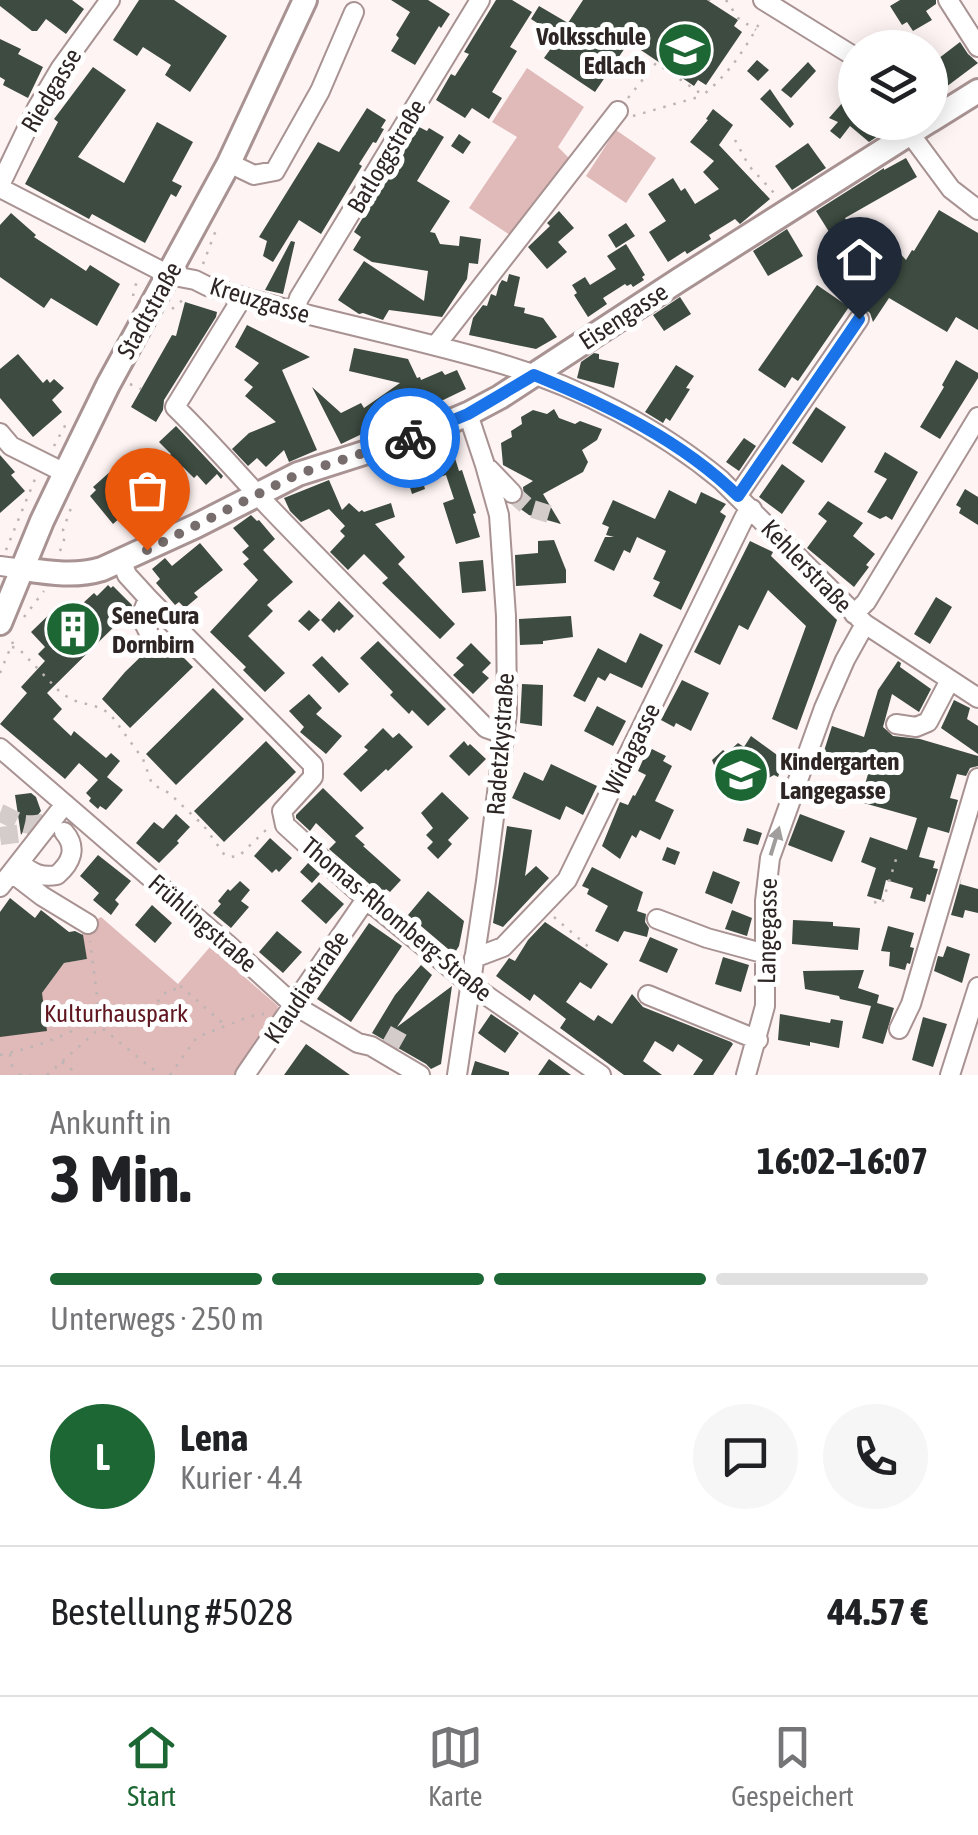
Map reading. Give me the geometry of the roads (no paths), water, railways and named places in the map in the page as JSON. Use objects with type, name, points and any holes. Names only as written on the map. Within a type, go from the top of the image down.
[{"type":"main road","name":"Stadtstraße","points":[[13,625],[10,561],[65,473],[229,163],[305,0]]},
{"type":"main road","name":"Eisengasse","points":[[948,109],[978,91]]},
{"type":"main road","name":"Eisengasse","points":[[10,561],[68,574],[89,573],[122,562],[298,474],[410,438],[468,414],[899,140]]},
{"type":"street","name":"Riedgasse","points":[[0,186],[52,82],[110,0]]},
{"type":"street","name":"Batloggstraße","points":[[294,313],[299,298],[480,0]]},
{"type":"street","points":[[948,0],[978,47]]},
{"type":"street","points":[[766,2],[838,47]]},
{"type":"street","points":[[229,163],[254,174],[275,171],[320,91],[354,12]]},
{"type":"street","points":[[436,345],[613,117]]},
{"type":"street","points":[[931,140],[936,159],[952,189],[978,210]]},
{"type":"street","name":"Kreuzgasse","points":[[0,186],[169,275],[294,313],[436,345],[534,375]]},
{"type":"street","points":[[242,298],[175,407],[486,728],[506,736]]},
{"type":"street","name":"Widagasse","points":[[474,958],[503,947],[566,880],[745,516],[745,502],[859,319]]},
{"type":"street","name":"Kehlerstraße","points":[[534,375],[604,406],[696,459],[745,502],[859,619],[978,698]]},
{"type":"street","name":"Radetzkystraße","points":[[457,1075],[506,736],[502,547],[498,515],[468,414]]},
{"type":"street","name":"Langegasse","points":[[746,1075],[766,1006],[765,901],[770,858],[866,602],[978,418]]},
{"type":"street","points":[[0,432],[11,446],[65,473]]},
{"type":"street","points":[[485,465],[512,493]]},
{"type":"street","name":"Thomas-Rhomberg-Straße","points":[[122,562],[126,576],[313,765],[314,777],[282,811],[285,824],[366,899],[470,984],[582,1069],[601,1075]]},
{"type":"street","points":[[148,598],[141,617],[148,630]]},
{"type":"street","points":[[896,724],[916,727],[928,722],[950,680]]},
{"type":"street","name":"Frühlingstraße","points":[[0,748],[294,1005],[358,1043],[388,1050],[420,1075]]},
{"type":"street","points":[[898,1029],[910,1004],[978,778]]},
{"type":"street","points":[[14,870],[64,804]]},
{"type":"street","points":[[14,870],[56,876],[71,860],[70,839],[61,835]]},
{"type":"street","points":[[14,870],[42,896],[88,924]]},
{"type":"street","name":"Klaudiastraße","points":[[245,1075],[366,899]]},
{"type":"street","points":[[657,919],[766,954]]},
{"type":"street","points":[[950,1075],[978,987]]},
{"type":"street","points":[[648,995],[758,1040]]},
{"type":"tunnel","points":[[512,493],[529,508],[549,514]]},
{"type":"tunnel","points":[[0,813],[25,824],[46,823],[59,829]]},
{"type":"tunnel","points":[[0,836],[39,831]]},
{"type":"tunnel","points":[[390,1046],[400,1028]]},
{"type":"place","name":"Volksschule Edlach","points":[[685,50]]},
{"type":"place","name":"SeneCura Dornbirn","points":[[73,629]]},
{"type":"place","name":"Kindergarten Langegasse","points":[[741,775]]},
{"type":"park label","name":"Kulturhauspark","points":[[116,1013]]}]
